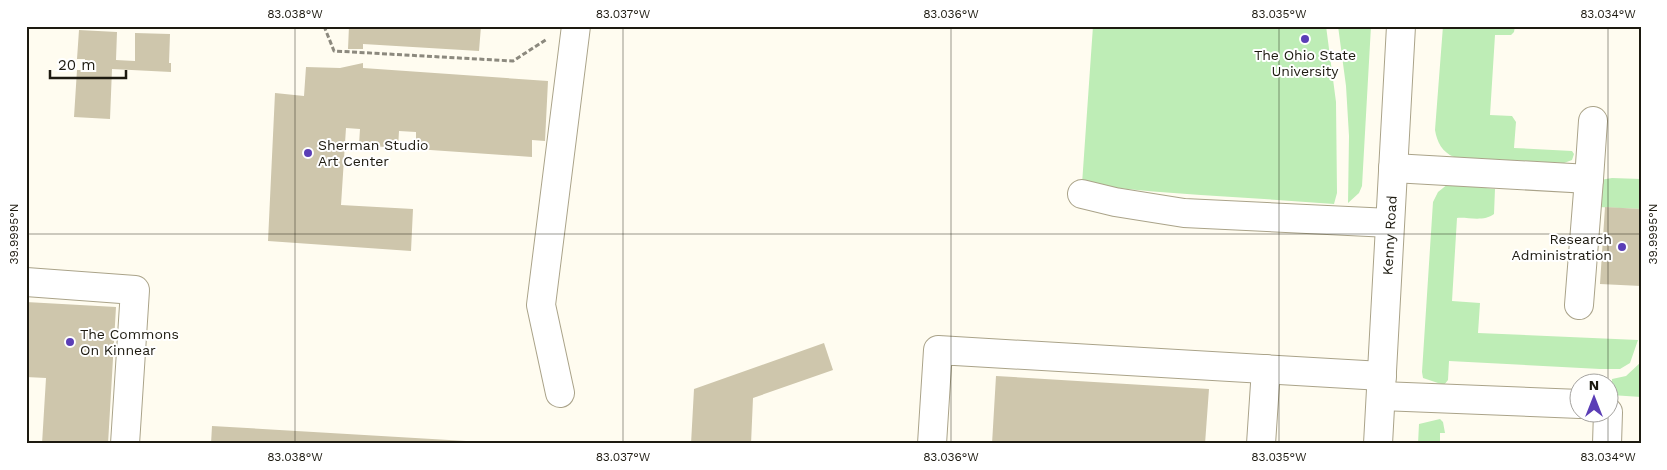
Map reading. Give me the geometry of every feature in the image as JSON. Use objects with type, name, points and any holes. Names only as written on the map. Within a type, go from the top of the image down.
[{"type":"street","name":"Kenny Road","points":[[1378,444],[1401,26]]},
{"type":"street","points":[[560,393],[541,305],[564,30]]},
{"type":"street","points":[[1579,305],[1593,121]]},
{"type":"street","points":[[1393,168],[1588,179]]},
{"type":"street","points":[[1082,194],[1133,206],[1184,213],[1390,224]]},
{"type":"street","points":[[26,282],[135,290],[126,444]]},
{"type":"street","points":[[932,444],[938,350],[1266,369],[1381,386],[1570,403]]},
{"type":"street","points":[[1261,444],[1266,369]]},
{"type":"street","points":[[1607,444],[1608,422]]},
{"type":"path","points":[[324,26],[334,51],[513,61],[564,30]]},
{"type":"green space","points":[[1093,26],[1326,26],[1336,102],[1337,193],[1334,204],[1176,193],[1082,184]]},
{"type":"green space","points":[[1338,26],[1371,26],[1362,186],[1359,193],[1348,203],[1349,136],[1346,86]]},
{"type":"green space","points":[[1443,26],[1515,26],[1514,32],[1511,35],[1495,35],[1490,115],[1512,116],[1516,122],[1514,148],[1572,151],[1574,154],[1572,160],[1564,163],[1454,157],[1443,149],[1437,139],[1435,130]]},
{"type":"green space","points":[[1612,178],[1641,179],[1641,209],[1598,207],[1600,180]]},
{"type":"green space","points":[[1448,184],[1495,189],[1494,214],[1481,219],[1457,218],[1452,301],[1480,303],[1478,333],[1638,340],[1630,363],[1620,369],[1600,369],[1449,361],[1448,380],[1444,385],[1423,378],[1433,202],[1438,192]]},
{"type":"green space","points":[[1641,362],[1641,397],[1620,396],[1620,377],[1626,376]]},
{"type":"green space","points":[[1440,419],[1443,422],[1445,433],[1440,433],[1440,444],[1418,444],[1419,424]]},
{"type":"building","points":[[349,26],[481,26],[479,51],[363,44],[363,49],[348,49]]},
{"type":"building","points":[[79,30],[117,32],[116,60],[135,61],[135,33],[170,34],[169,63],[171,63],[171,72],[112,69],[110,119],[74,117],[77,70],[84,70],[85,59],[77,59]]},
{"type":"building","name":"Sherman Studio Art Center","points":[[363,63],[363,68],[548,81],[545,141],[532,140],[532,157],[416,149],[416,132],[399,131],[398,148],[359,145],[360,129],[346,128],[341,205],[413,209],[411,251],[268,241],[275,93],[304,96],[306,67],[340,68]]},
{"type":"building","name":"Research Administration","points":[[1605,207],[1641,209],[1641,286],[1600,284]]},
{"type":"building","name":"The Commons On Kinnear","points":[[26,302],[116,307],[108,444],[42,444],[46,378],[26,377]]},
{"type":"building","points":[[824,343],[833,370],[753,398],[751,444],[691,444],[694,389]]},
{"type":"building","points":[[996,376],[1209,389],[1205,444],[992,444]]},
{"type":"building","points":[[212,426],[483,442],[483,444],[211,444]]},
{"type":"place","name":"The Ohio State University","points":[[1305,39]]},
{"type":"place","name":"Sherman Studio Art Center","points":[[308,153]]},
{"type":"place","name":"Research Administration","points":[[1622,247]]},
{"type":"place","name":"The Commons On Kinnear","points":[[70,342]]}]
